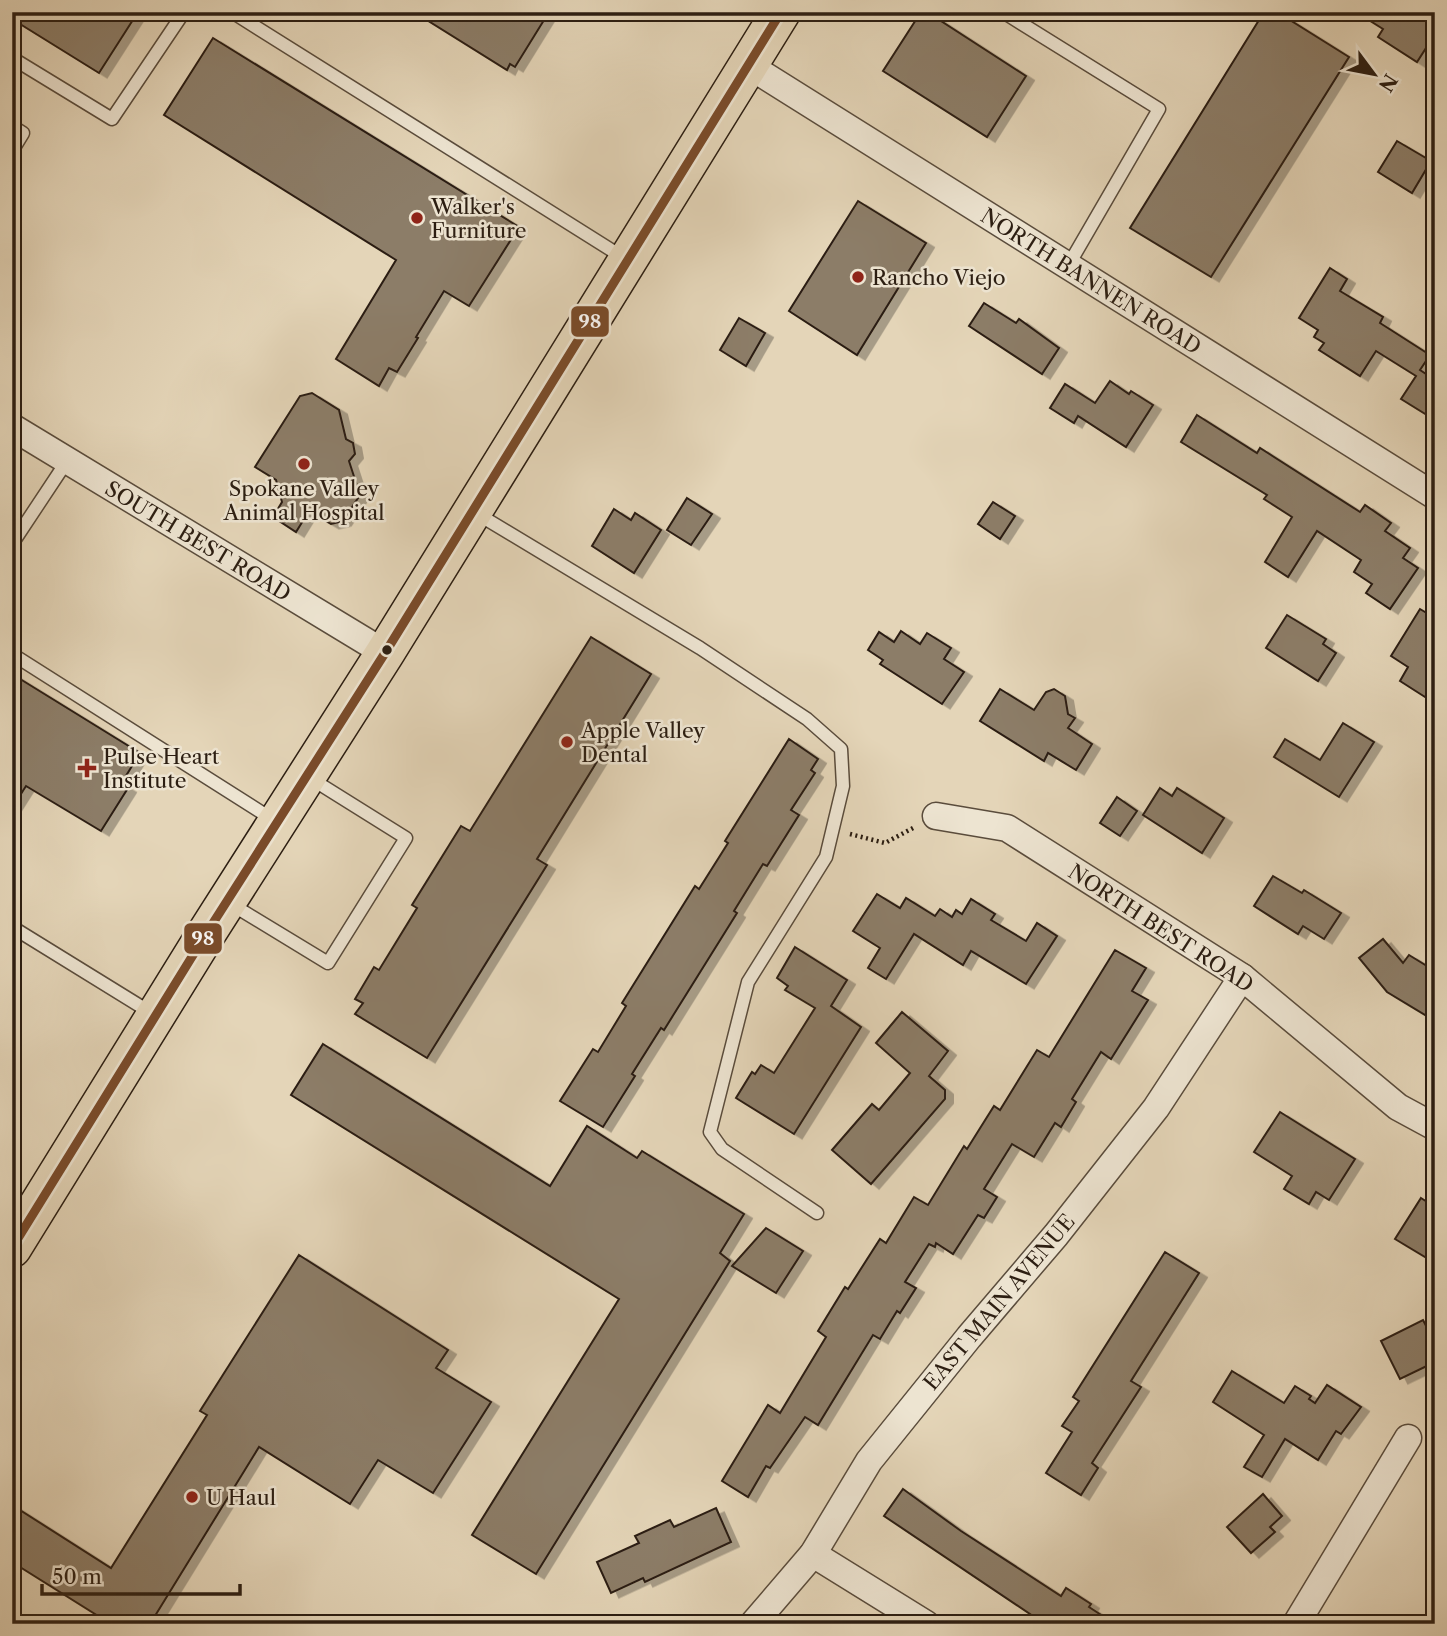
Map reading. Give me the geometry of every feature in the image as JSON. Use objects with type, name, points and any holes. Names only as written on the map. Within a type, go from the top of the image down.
[{"type":"main road","points":[[12,1248],[385,653],[781,12]]},
{"type":"street","name":"NORTH BANNEN ROAD","points":[[748,65],[1435,496]]},
{"type":"street","name":"SOUTH BEST ROAD","points":[[12,427],[385,653]]},
{"type":"street","name":"NORTH BEST ROAD","points":[[936,816],[1007,828],[1242,977],[1398,1107],[1435,1127]]},
{"type":"street","name":"EAST MAIN AVENUE","points":[[753,1624],[813,1554],[869,1461],[1056,1235],[1156,1108],[1242,977]]},
{"type":"street","points":[[1296,1624],[1408,1438]]},
{"type":"street","points":[[813,1554],[926,1624]]},
{"type":"lane","points":[[12,58],[113,119],[184,12]]},
{"type":"lane","points":[[232,12],[628,260]]},
{"type":"lane","points":[[1003,12],[1159,109],[1068,266]]},
{"type":"lane","points":[[12,127],[23,133],[12,151]]},
{"type":"lane","points":[[12,544],[17,525],[67,461]]},
{"type":"lane","points":[[473,511],[700,648],[816,727],[841,749],[842,786],[827,857],[748,982],[710,1132],[722,1149],[817,1213]]},
{"type":"lane","points":[[12,654],[278,822]]},
{"type":"lane","points":[[228,902],[328,963],[406,838],[307,776]]},
{"type":"lane","points":[[12,927],[156,1016]]},
{"type":"path","points":[[833,829],[885,843],[936,816]]},
{"type":"building","points":[[12,12],[138,12],[99,73],[12,19]]},
{"type":"building","points":[[414,12],[549,12],[515,67],[510,64],[507,70]]},
{"type":"building","points":[[921,12],[927,12],[1026,76],[987,137],[883,71]]},
{"type":"building","points":[[1264,12],[1277,12],[1349,57],[1211,277],[1130,228]]},
{"type":"building","points":[[1356,12],[1435,12],[1435,34],[1417,62],[1378,37],[1383,29]]},
{"type":"building","points":[[213,38],[519,227],[469,306],[444,291],[397,372],[389,368],[379,386],[336,359],[396,260],[164,115]]},
{"type":"building","points":[[1397,141],[1431,161],[1412,193],[1378,172]]},
{"type":"building","name":"Rancho Viejo","points":[[858,201],[926,243],[857,355],[789,311]]},
{"type":"building","points":[[1330,268],[1347,279],[1340,291],[1383,317],[1380,323],[1430,355],[1420,370],[1435,380],[1435,420],[1401,399],[1416,376],[1376,351],[1360,376],[1319,350],[1324,343],[1314,337],[1318,330],[1299,318]]},
{"type":"building","points":[[984,303],[1016,323],[1019,319],[1059,348],[1042,374],[969,326]]},
{"type":"building","points":[[739,318],[765,333],[746,366],[720,350]]},
{"type":"building","points":[[1110,381],[1153,405],[1126,447],[1078,416],[1074,423],[1050,408],[1065,384],[1095,403]]},
{"type":"building","name":"Spokane Valley Animal Hospital","points":[[312,393],[339,410],[346,439],[353,443],[355,454],[349,461],[360,495],[343,521],[331,524],[309,511],[296,532],[273,517],[282,502],[276,480],[255,467],[300,396]]},
{"type":"building","points":[[1197,415],[1257,453],[1260,448],[1360,512],[1365,505],[1391,523],[1385,531],[1410,548],[1403,558],[1418,568],[1390,609],[1366,593],[1372,584],[1354,572],[1361,560],[1317,531],[1288,577],[1265,562],[1292,517],[1264,499],[1267,495],[1181,442]]},
{"type":"building","points":[[687,498],[712,514],[691,545],[667,530]]},
{"type":"building","points":[[993,502],[1015,516],[1000,539],[978,524]]},
{"type":"building","points":[[614,509],[631,520],[635,513],[661,530],[634,573],[592,546]]},
{"type":"building","points":[[1420,609],[1435,618],[1435,682],[1425,697],[1400,681],[1408,667],[1391,656]]},
{"type":"building","points":[[1287,615],[1326,639],[1323,644],[1336,653],[1318,681],[1266,648]]},
{"type":"building","points":[[901,631],[920,644],[927,633],[951,648],[944,659],[964,672],[942,704],[880,664],[883,660],[868,650],[879,632],[894,642]]},
{"type":"building","points":[[591,637],[651,674],[537,859],[547,865],[427,1058],[355,1014],[363,1003],[355,999],[374,967],[379,970],[417,908],[412,905],[461,826],[470,831]]},
{"type":"building","points":[[12,674],[140,753],[121,784],[128,788],[101,831],[26,786],[12,808]]},
{"type":"building","points":[[1000,689],[1034,710],[1046,692],[1054,689],[1065,696],[1068,714],[1075,718],[1068,728],[1092,744],[1076,770],[1048,753],[1044,761],[980,721]]},
{"type":"building","points":[[1343,723],[1374,742],[1339,797],[1274,757],[1285,739],[1320,760]]},
{"type":"building","points":[[789,739],[818,759],[811,770],[815,773],[791,810],[799,815],[767,866],[763,864],[734,911],[737,913],[664,1030],[661,1028],[632,1074],[635,1076],[603,1127],[560,1101],[593,1049],[598,1052],[626,1006],[622,1003],[695,886],[699,889],[728,843],[725,841]]},
{"type":"building","points":[[1160,788],[1172,796],[1177,788],[1224,818],[1202,853],[1143,815]]},
{"type":"building","points":[[1117,797],[1137,811],[1120,836],[1100,823]]},
{"type":"building","points":[[1273,876],[1302,893],[1304,890],[1341,913],[1324,939],[1303,926],[1298,934],[1254,906]]},
{"type":"building","points":[[877,894],[900,908],[906,898],[935,916],[940,909],[952,917],[956,910],[962,914],[971,899],[995,914],[991,920],[1026,941],[1037,923],[1057,936],[1026,984],[971,951],[963,965],[914,934],[886,979],[868,968],[880,948],[853,931]]},
{"type":"building","points":[[1383,939],[1403,963],[1409,955],[1435,971],[1435,1021],[1387,992],[1359,958]]},
{"type":"building","points":[[795,947],[847,980],[831,1006],[861,1027],[794,1134],[736,1098],[752,1072],[755,1074],[761,1065],[774,1073],[815,1008],[785,990],[788,986],[777,978]]},
{"type":"building","points":[[1115,950],[1146,968],[1132,991],[1148,1000],[1111,1059],[1101,1052],[1072,1099],[1076,1102],[1061,1127],[1055,1123],[1034,1157],[1012,1144],[984,1189],[997,1197],[984,1218],[978,1215],[953,1254],[936,1243],[935,1247],[929,1244],[905,1282],[916,1288],[900,1313],[897,1311],[880,1339],[873,1335],[818,1425],[805,1417],[770,1468],[766,1466],[748,1497],[722,1481],[768,1405],[780,1413],[826,1337],[818,1331],[845,1287],[848,1289],[880,1239],[886,1243],[914,1197],[928,1205],[964,1146],[967,1149],[994,1106],[1000,1110],[1037,1050],[1049,1057]]},
{"type":"building","points":[[902,1012],[948,1051],[929,1076],[945,1090],[945,1099],[871,1184],[832,1150],[872,1104],[879,1110],[910,1073],[876,1043]]},
{"type":"building","points":[[323,1044],[550,1186],[587,1126],[637,1158],[642,1151],[744,1214],[720,1253],[730,1261],[536,1574],[472,1535],[619,1299],[291,1095]]},
{"type":"building","points":[[1280,1112],[1355,1159],[1329,1200],[1316,1192],[1309,1204],[1284,1189],[1292,1176],[1254,1152]]},
{"type":"building","points":[[1421,1198],[1435,1207],[1435,1263],[1395,1239]]},
{"type":"building","points":[[766,1228],[803,1251],[776,1293],[732,1266]]},
{"type":"building","points":[[1165,1252],[1199,1273],[1131,1381],[1141,1387],[1092,1463],[1098,1468],[1081,1495],[1046,1473],[1072,1432],[1062,1426],[1079,1401],[1073,1397]]},
{"type":"building","points":[[299,1255],[448,1350],[436,1368],[491,1402],[433,1493],[378,1460],[350,1504],[259,1447],[150,1624],[111,1624],[12,1562],[12,1505],[111,1568],[207,1415],[200,1411]]},
{"type":"building","points":[[1423,1320],[1435,1343],[1435,1362],[1400,1379],[1381,1341]]},
{"type":"building","points":[[1232,1371],[1284,1403],[1295,1386],[1311,1396],[1309,1399],[1315,1403],[1327,1385],[1361,1407],[1341,1434],[1336,1431],[1318,1460],[1285,1439],[1262,1477],[1244,1467],[1264,1435],[1213,1402]]},
{"type":"building","points":[[903,1489],[961,1531],[1061,1596],[1066,1588],[1115,1624],[1050,1624],[1037,1616],[1036,1618],[884,1516]]},
{"type":"building","points":[[1263,1494],[1282,1516],[1270,1527],[1275,1532],[1251,1553],[1227,1527]]},
{"type":"building","points":[[716,1508],[731,1542],[645,1582],[643,1578],[611,1593],[597,1562],[639,1543],[635,1536],[670,1520],[674,1527]]},
{"type":"transit line","name":"98","points":[[12,1248],[206,934],[385,653],[781,12]]},
{"type":"place","name":"Walker's Furniture","points":[[417,218]]},
{"type":"place","name":"Rancho Viejo","points":[[858,277]]},
{"type":"place","name":"Spokane Valley Animal Hospital","points":[[304,464]]},
{"type":"place","name":"Apple Valley Dental","points":[[567,742]]},
{"type":"place","name":"Pulse Heart Institute","points":[[87,768]]},
{"type":"place","name":"U Haul","points":[[192,1497]]}]
